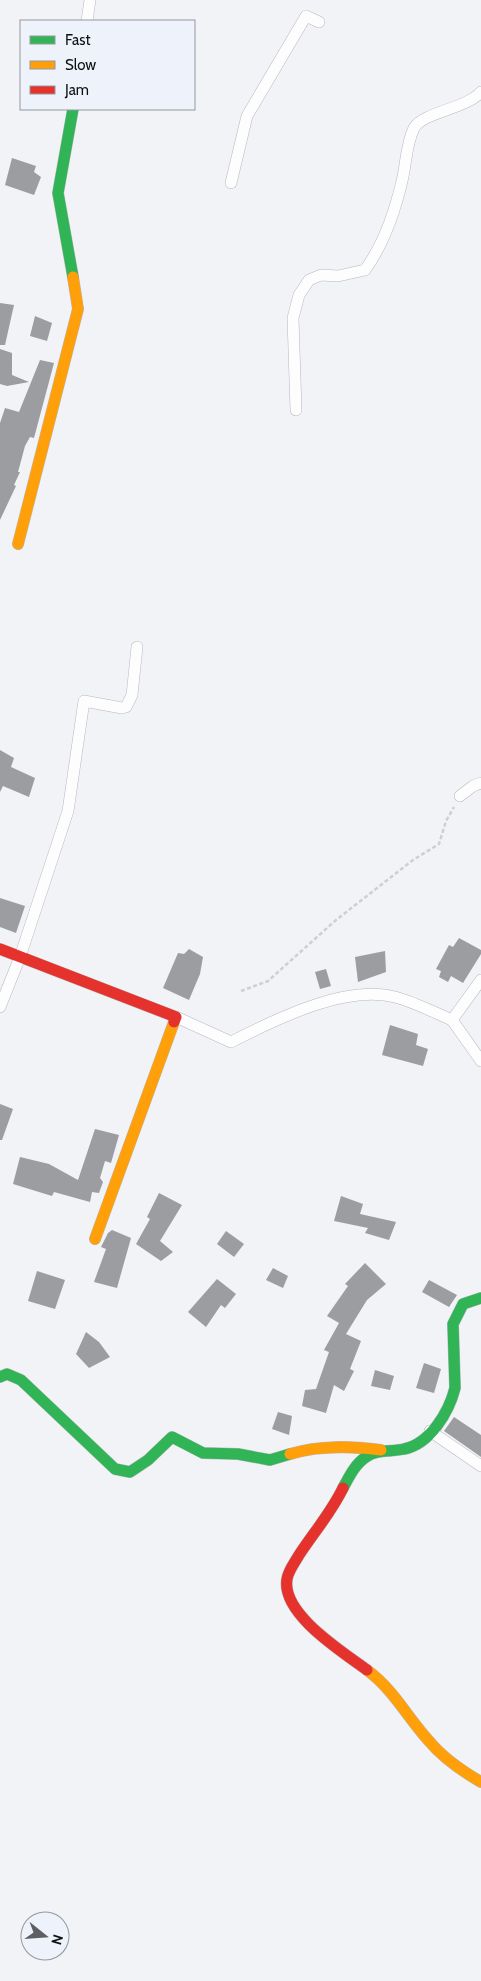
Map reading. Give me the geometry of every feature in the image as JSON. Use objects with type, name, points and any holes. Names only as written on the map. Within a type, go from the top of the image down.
[{"type":"street","points":[[87,20],[90,0]]},
{"type":"street","points":[[231,183],[247,116],[306,16],[319,22]]},
{"type":"street","points":[[296,410],[293,318],[299,295],[308,280],[321,275],[338,276],[365,270],[376,255],[402,183],[414,127],[426,118],[463,104],[481,92]]},
{"type":"street","points":[[18,544],[78,309],[58,193],[73,110]]},
{"type":"street","points":[[0,1007],[20,957],[68,811],[84,701],[122,708],[126,707],[132,695],[137,647]]},
{"type":"street","points":[[460,796],[473,786],[481,783]]},
{"type":"street","points":[[0,949],[176,1017],[231,1042],[311,1005],[366,994],[394,996],[452,1020],[481,1061]]},
{"type":"street","points":[[452,1020],[481,980]]},
{"type":"street","points":[[94,1239],[176,1017]]},
{"type":"street","points":[[0,1377],[7,1374],[21,1380],[116,1469],[130,1472],[148,1460],[172,1437],[203,1453],[238,1454],[270,1460],[308,1449],[348,1446],[381,1450],[410,1447],[430,1431],[448,1408],[457,1382],[453,1322],[463,1304],[481,1298]]},
{"type":"street","points":[[430,1431],[481,1466]]},
{"type":"street","points":[[381,1450],[363,1459],[348,1478],[329,1516],[303,1551],[287,1580],[289,1598],[307,1623],[385,1684],[406,1708],[429,1741],[464,1772],[481,1782]]},
{"type":"path","points":[[241,991],[268,981],[344,914],[413,860],[439,844],[446,821],[460,796]]},
{"type":"building","points":[[12,158],[36,166],[34,172],[41,177],[34,195],[5,185]]},
{"type":"building","points":[[0,303],[14,305],[5,345],[0,345]]},
{"type":"building","points":[[35,316],[52,323],[47,341],[30,336]]},
{"type":"building","points":[[0,349],[12,353],[12,375],[29,382],[7,386],[0,384]]},
{"type":"building","points":[[40,360],[54,363],[34,438],[30,437],[25,446],[18,472],[20,472],[14,485],[16,486],[0,520],[0,423],[5,408],[19,412]]},
{"type":"building","points":[[0,750],[14,758],[11,767],[35,778],[29,797],[3,786],[0,792]]},
{"type":"building","points":[[0,898],[25,906],[16,933],[0,927]]},
{"type":"building","points":[[459,938],[481,950],[481,954],[463,983],[451,976],[448,982],[439,977],[441,971],[436,969],[449,945],[453,947]]},
{"type":"building","points":[[189,949],[203,957],[200,974],[189,1000],[163,988],[178,953],[184,954]]},
{"type":"building","points":[[385,951],[386,972],[358,982],[355,957]]},
{"type":"building","points":[[326,969],[331,986],[320,989],[315,972]]},
{"type":"building","points":[[390,1025],[418,1034],[416,1045],[428,1049],[423,1066],[382,1055]]},
{"type":"building","points":[[0,1104],[13,1109],[2,1140],[0,1140]]},
{"type":"building","points":[[95,1129],[119,1135],[111,1163],[105,1161],[100,1178],[103,1182],[99,1193],[92,1192],[90,1202],[54,1192],[52,1196],[13,1184],[20,1157],[49,1164],[78,1180]]},
{"type":"building","points":[[159,1193],[182,1205],[160,1241],[173,1252],[161,1261],[136,1244],[150,1219],[147,1217]]},
{"type":"building","points":[[341,1196],[363,1204],[360,1214],[396,1222],[389,1240],[365,1233],[368,1228],[334,1221]]},
{"type":"building","points":[[112,1230],[131,1238],[117,1288],[94,1282],[106,1249],[101,1247],[108,1233]]},
{"type":"building","points":[[226,1231],[244,1244],[234,1257],[217,1244]]},
{"type":"building","points":[[365,1263],[386,1284],[367,1300],[346,1334],[361,1341],[350,1369],[354,1371],[344,1391],[334,1385],[326,1413],[302,1406],[305,1390],[316,1389],[329,1352],[324,1350],[339,1323],[327,1316],[348,1286],[345,1284]]},
{"type":"building","points":[[273,1268],[288,1276],[283,1288],[266,1280]]},
{"type":"building","points":[[37,1271],[65,1280],[55,1309],[28,1301]]},
{"type":"building","points":[[217,1279],[236,1294],[225,1308],[221,1305],[206,1327],[188,1312]]},
{"type":"building","points":[[429,1280],[457,1295],[449,1307],[422,1292]]},
{"type":"building","points":[[86,1332],[99,1342],[110,1357],[89,1368],[76,1354]]},
{"type":"building","points":[[424,1363],[441,1369],[434,1393],[416,1388]]},
{"type":"building","points":[[375,1370],[394,1376],[390,1390],[371,1386]]},
{"type":"building","points":[[278,1412],[292,1416],[289,1435],[272,1429]]},
{"type":"building","points":[[454,1417],[481,1435],[481,1457],[444,1431]]},
{"type":"traffic: fast","points":[[73,110],[58,193],[73,277]]},
{"type":"traffic: fast","points":[[343,1488],[355,1467],[370,1454],[413,1446],[422,1441],[437,1426],[448,1407],[455,1388],[453,1324],[463,1304],[481,1298]]},
{"type":"traffic: fast","points":[[0,1377],[7,1374],[21,1380],[115,1469],[130,1472],[148,1460],[172,1437],[203,1453],[238,1454],[270,1460],[290,1454]]},
{"type":"traffic: slow","points":[[18,544],[78,309],[73,277]]},
{"type":"traffic: slow","points":[[95,1239],[174,1022]]},
{"type":"traffic: slow","points":[[290,1454],[335,1447],[381,1450]]},
{"type":"traffic: slow","points":[[367,1670],[385,1686],[440,1753],[460,1769],[481,1782]]},
{"type":"traffic: jam","points":[[0,949],[176,1017],[174,1022]]},
{"type":"traffic: jam","points":[[343,1488],[290,1570],[287,1579],[288,1592],[303,1618],[316,1631],[367,1670]]}]
